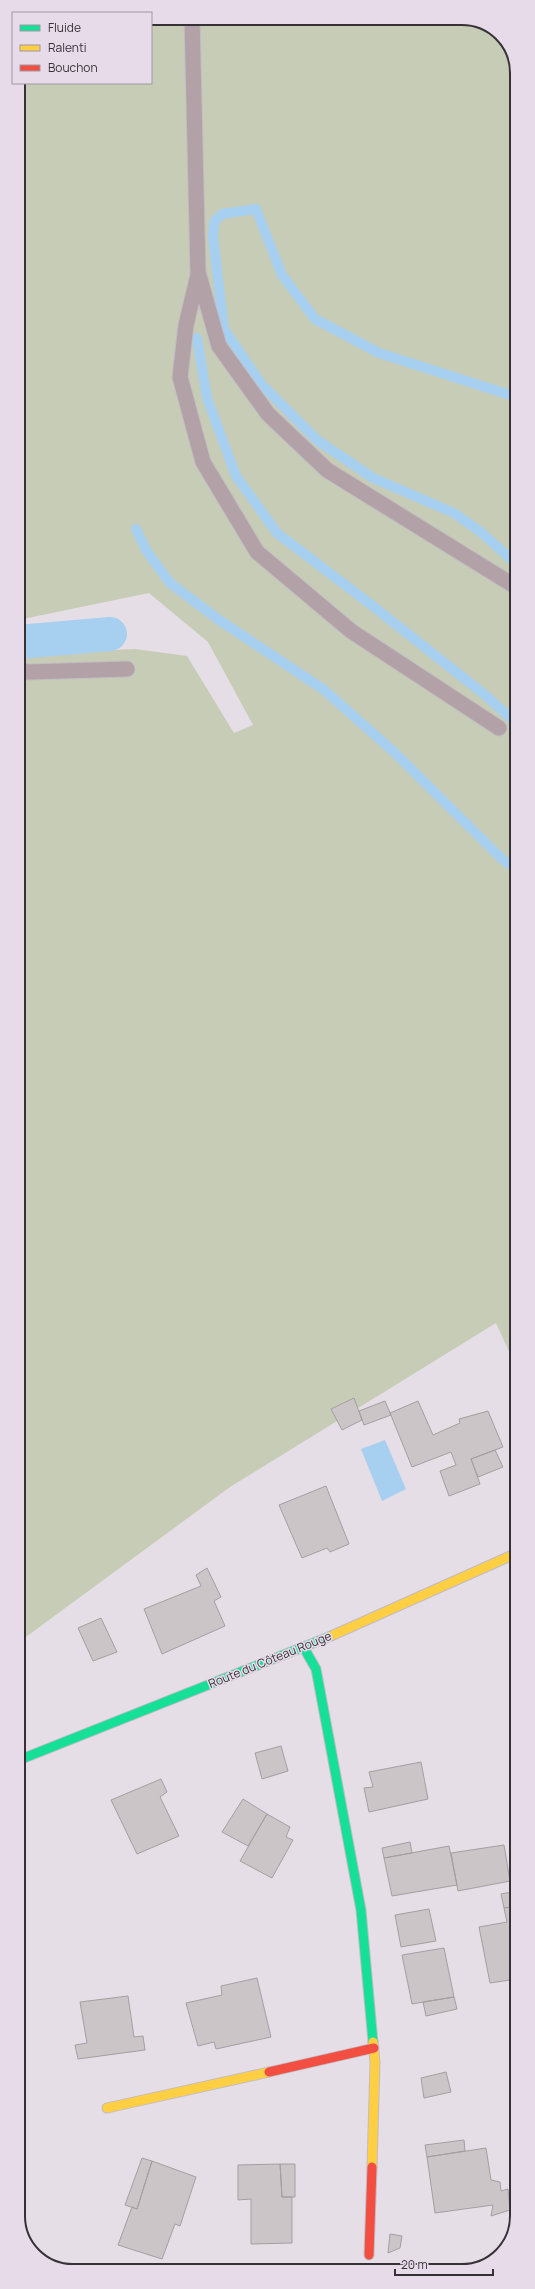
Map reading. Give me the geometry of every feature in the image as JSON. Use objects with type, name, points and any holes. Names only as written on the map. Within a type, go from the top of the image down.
[{"type":"street","name":"Route du Côteau Rouge","points":[[25,1758],[304,1648],[510,1555]]},
{"type":"street","points":[[304,1648],[316,1670],[361,1910],[375,2062],[369,2255]]},
{"type":"street","points":[[107,2108],[374,2048]]},
{"type":"lane","points":[[192,25],[198,272],[186,325],[180,377],[203,462],[257,552],[351,631],[499,728]]},
{"type":"lane","points":[[198,272],[219,346],[268,414],[327,470],[510,583]]},
{"type":"lane","points":[[25,671],[127,669]]},
{"type":"green space","points":[[152,25],[465,25],[486,31],[504,49],[509,64],[510,74],[510,1354],[496,1323],[230,1487],[25,1638],[25,654],[135,649],[187,656],[234,733],[253,725],[208,642],[149,593],[25,619],[25,84],[152,84]]},
{"type":"water","points":[[385,1440],[406,1489],[382,1501],[361,1449]]},
{"type":"building","points":[[354,1398],[362,1420],[342,1430],[331,1409]]},
{"type":"building","points":[[385,1401],[391,1415],[364,1425],[359,1411]]},
{"type":"building","points":[[418,1401],[433,1435],[460,1423],[459,1419],[488,1411],[503,1447],[471,1459],[480,1484],[449,1496],[440,1471],[456,1465],[451,1452],[412,1467],[390,1413]]},
{"type":"building","points":[[495,1450],[503,1467],[478,1477],[471,1459]]},
{"type":"building","points":[[326,1486],[349,1544],[330,1552],[327,1548],[302,1558],[279,1505]]},
{"type":"building","points":[[207,1568],[221,1597],[214,1601],[225,1626],[162,1654],[144,1609],[201,1586],[196,1575]]},
{"type":"building","points":[[101,1618],[117,1652],[93,1661],[78,1628]]},
{"type":"building","points":[[281,1746],[288,1771],[262,1779],[255,1753]]},
{"type":"building","points":[[421,1762],[428,1799],[369,1812],[364,1788],[373,1787],[369,1772]]},
{"type":"building","points":[[161,1779],[167,1792],[160,1797],[179,1836],[137,1854],[111,1800]]},
{"type":"building","points":[[243,1799],[267,1814],[248,1846],[222,1832]]},
{"type":"building","points":[[267,1814],[290,1827],[286,1837],[293,1840],[272,1878],[240,1861]]},
{"type":"building","points":[[410,1842],[412,1853],[384,1858],[382,1848]]},
{"type":"building","points":[[504,1845],[510,1881],[458,1891],[451,1853]]},
{"type":"building","points":[[449,1846],[457,1885],[392,1896],[384,1858]]},
{"type":"building","points":[[510,1892],[510,1907],[504,1908],[501,1894]]},
{"type":"building","points":[[510,1907],[510,1980],[490,1983],[479,1927],[507,1922],[504,1908]]},
{"type":"building","points":[[429,1909],[436,1941],[401,1947],[395,1915]]},
{"type":"building","points":[[444,1948],[454,1997],[412,2004],[402,1955]]},
{"type":"building","points":[[257,1978],[271,2037],[216,2049],[214,2042],[198,2046],[186,2003],[222,1995],[221,1986]]},
{"type":"building","points":[[128,1996],[134,2037],[143,2036],[145,2050],[78,2059],[75,2045],[87,2043],[80,2002]]},
{"type":"building","points":[[454,1997],[457,2009],[426,2016],[423,2002]]},
{"type":"building","points":[[446,2072],[451,2092],[424,2098],[421,2078]]},
{"type":"building","points":[[464,2140],[465,2151],[427,2157],[425,2145]]},
{"type":"building","points":[[486,2148],[491,2180],[500,2182],[501,2191],[508,2189],[510,2210],[491,2216],[493,2205],[435,2213],[427,2157]]},
{"type":"building","points":[[142,2158],[152,2161],[137,2209],[125,2205]]},
{"type":"building","points":[[152,2161],[196,2177],[180,2226],[175,2224],[162,2259],[118,2245],[132,2207],[137,2209]]},
{"type":"building","points":[[280,2164],[295,2164],[295,2197],[282,2197]]},
{"type":"building","points":[[280,2164],[282,2197],[292,2197],[292,2243],[251,2244],[251,2199],[238,2200],[238,2165]]},
{"type":"building","points":[[390,2234],[402,2236],[400,2248],[388,2253]]},
{"type":"waterway","points":[[510,395],[379,353],[315,319],[282,275],[256,209],[222,214],[214,222],[213,237],[224,329],[262,385],[317,440],[373,478],[454,513],[482,533],[510,559]]},
{"type":"waterway","points":[[197,338],[207,398],[236,476],[277,533],[374,607],[485,695],[510,718]]},
{"type":"waterway","points":[[136,529],[146,550],[170,583],[219,620],[323,689],[394,752],[504,861],[510,864]]},
{"type":"waterway","points":[[25,641],[110,634]]},
{"type":"traffic: fast","points":[[25,1758],[331,1636]]},
{"type":"traffic: fast","points":[[304,1648],[316,1669],[361,1910],[373,2042]]},
{"type":"traffic: slow","points":[[331,1636],[510,1556]]},
{"type":"traffic: slow","points":[[372,2167],[375,2062],[373,2042]]},
{"type":"traffic: slow","points":[[107,2108],[269,2072]]},
{"type":"traffic: jam","points":[[269,2072],[374,2048]]},
{"type":"traffic: jam","points":[[369,2255],[372,2167]]}]
